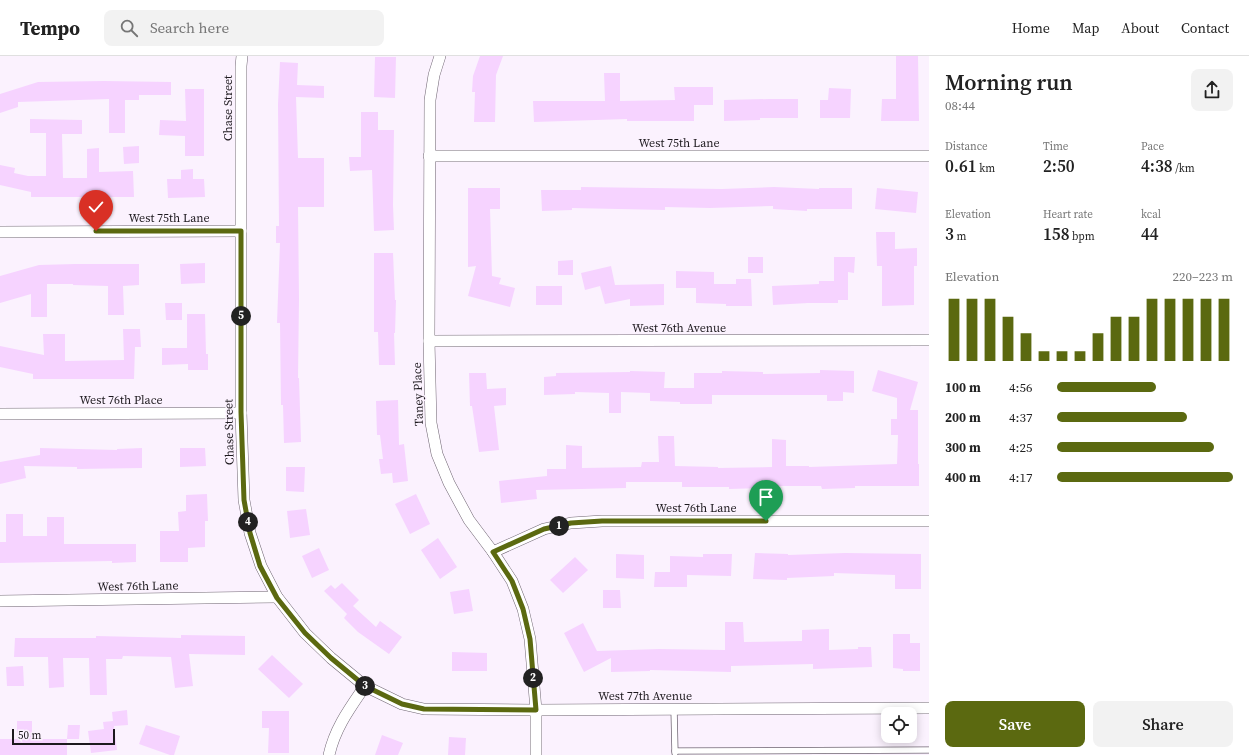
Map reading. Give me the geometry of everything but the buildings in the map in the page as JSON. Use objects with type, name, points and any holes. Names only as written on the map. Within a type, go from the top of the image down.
[{"type":"street","name":"Chase Street","points":[[242,56],[241,412],[244,500],[250,533],[260,566],[277,598],[305,633],[331,658],[365,686]]},
{"type":"street","name":"Taney Place","points":[[440,56],[434,75],[430,100],[429,341],[431,423],[437,454],[452,489],[469,520],[512,581],[523,609],[530,639],[536,710],[536,755]]},
{"type":"street","name":"West 75th Lane","points":[[429,156],[929,156]]},
{"type":"street","name":"West 75th Lane","points":[[0,232],[241,231]]},
{"type":"street","name":"West 76th Avenue","points":[[429,341],[929,340]]},
{"type":"street","name":"West 76th Place","points":[[0,414],[241,412]]},
{"type":"street","name":"West 76th Lane","points":[[493,552],[544,529],[571,523],[602,521],[929,521]]},
{"type":"street","name":"West 76th Lane","points":[[0,601],[277,598]]},
{"type":"street","name":"West 77th Avenue","points":[[365,686],[402,704],[424,709],[536,710],[929,708]]},
{"type":"street","points":[[329,755],[342,719],[365,686]]},
{"type":"lane","points":[[674,709],[675,753],[929,750]]},
{"type":"route","points":[[96,231],[241,231],[241,412],[244,500],[250,533],[260,566],[277,598],[305,633],[331,658],[365,686],[402,704],[424,709],[536,710],[530,639],[523,609],[512,581],[493,552],[544,529],[571,523],[602,521],[766,521]]}]
